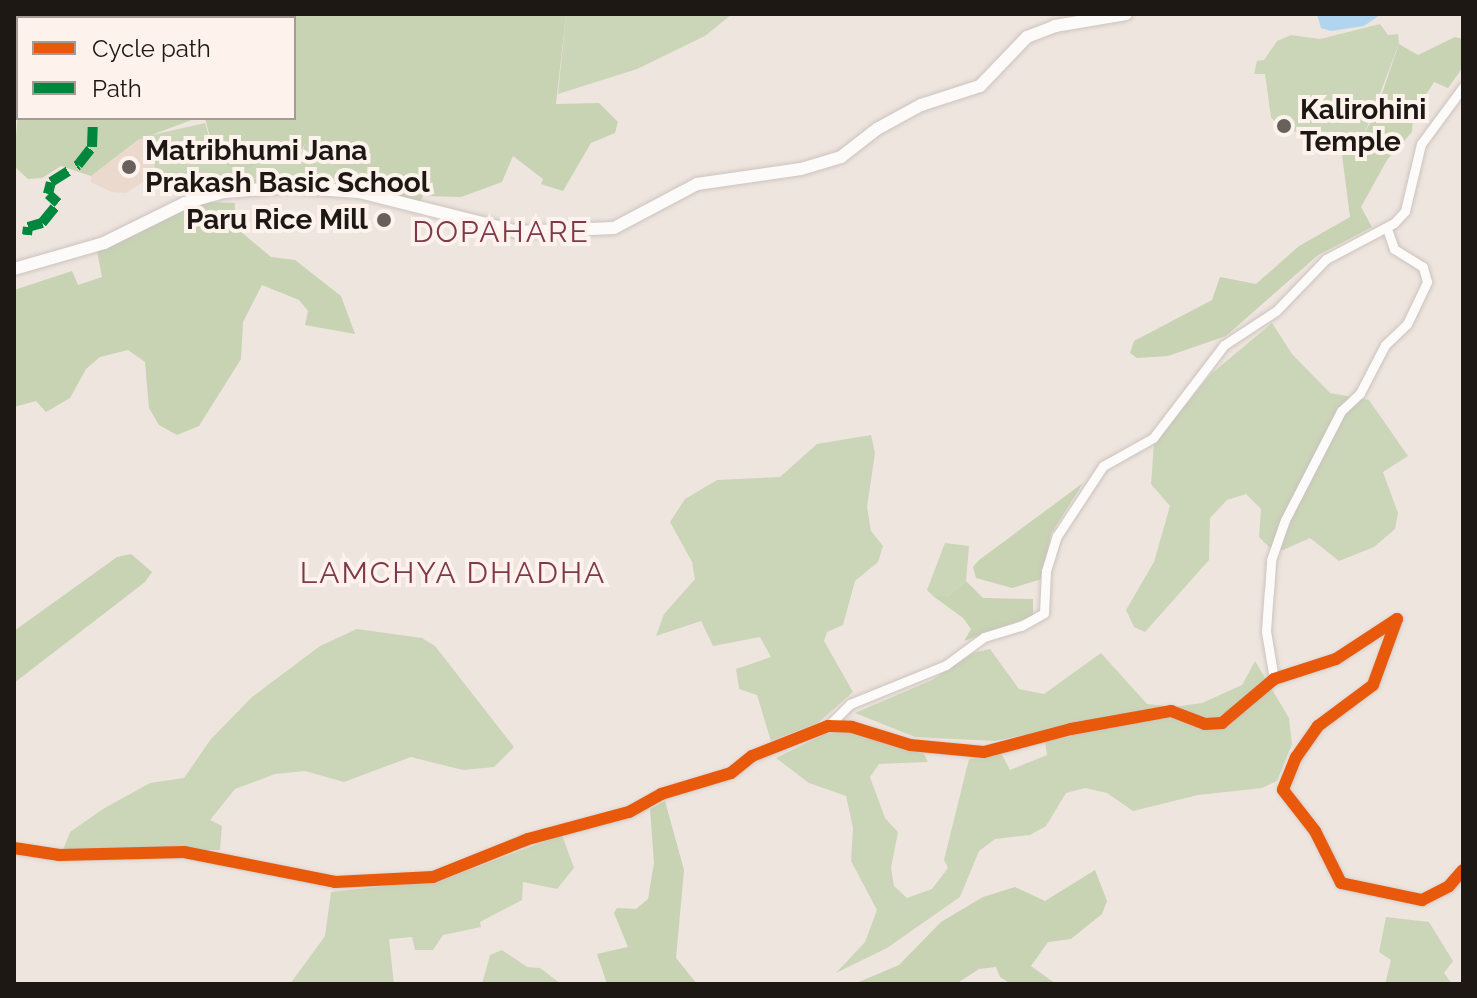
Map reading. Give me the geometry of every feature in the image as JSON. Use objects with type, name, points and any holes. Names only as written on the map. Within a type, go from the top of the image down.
[{"type":"street","points":[[14,269],[104,243],[185,203],[224,192],[288,187],[359,192],[518,232],[614,228],[707,181],[801,169],[841,157],[877,129],[921,105],[980,86],[1027,37],[1055,26],[1126,14]]},
{"type":"street","points":[[14,848],[59,855],[184,852],[335,882],[433,877],[528,839],[629,812],[661,794],[731,773],[752,756],[828,726],[850,704],[946,665],[984,637],[1021,626],[1044,613],[1046,571],[1057,536],[1103,466],[1153,438],[1224,345],[1276,311],[1326,259],[1387,229],[1405,211],[1421,144],[1463,87]]},
{"type":"street","points":[[1274,679],[1266,631],[1271,560],[1285,520],[1341,411],[1360,393],[1385,345],[1407,324],[1427,282],[1423,267],[1394,249],[1387,229]]},
{"type":"street","points":[[828,726],[852,727],[910,745],[984,752],[1071,729],[1171,711],[1205,724],[1222,723],[1274,679],[1336,659],[1397,619],[1373,685],[1318,726],[1296,757],[1283,790],[1315,831],[1341,883],[1422,900],[1449,886],[1463,870]]},
{"type":"shaded area","name":"Matribhumi Jana Prakash Basic School","points":[[143,137],[157,173],[126,193],[111,192],[91,182],[91,176]]},
{"type":"green space","points":[[14,14],[566,14],[556,104],[599,103],[618,122],[615,133],[591,143],[563,191],[541,184],[543,179],[513,156],[502,182],[461,197],[423,196],[417,207],[353,177],[305,144],[294,162],[279,154],[252,168],[229,167],[214,153],[206,120],[296,120],[296,16],[16,16],[16,54]]},
{"type":"green space","points":[[566,14],[732,14],[705,36],[637,69],[558,94]]},
{"type":"green space","points":[[1380,24],[1388,35],[1398,34],[1399,44],[1364,135],[1342,155],[1334,132],[1281,131],[1271,117],[1265,74],[1254,74],[1257,61],[1264,60],[1277,41],[1291,35],[1320,39]]},
{"type":"green space","points":[[1455,37],[1463,39],[1463,67],[1448,88],[1434,82],[1413,115],[1412,132],[1387,160],[1361,207],[1372,227],[1318,255],[1226,336],[1168,356],[1137,358],[1130,353],[1134,341],[1212,300],[1220,277],[1256,284],[1299,246],[1350,217],[1342,155],[1364,135],[1377,108],[1399,44],[1418,55]]},
{"type":"green space","points":[[17,120],[192,120],[138,140],[91,176],[61,166],[42,178],[28,179],[14,166]]},
{"type":"green space","points":[[205,123],[214,153],[252,168],[279,154],[299,158],[305,144],[370,186],[276,181],[214,191],[209,175],[157,173],[143,137]]},
{"type":"green space","points":[[210,202],[235,203],[234,226],[271,257],[295,260],[341,296],[355,334],[305,325],[308,311],[299,300],[262,285],[243,322],[241,359],[199,426],[177,435],[159,425],[149,408],[145,362],[128,350],[100,357],[86,369],[70,398],[46,412],[36,401],[14,407],[14,290],[72,271],[78,285],[102,277],[97,251],[176,211]]},
{"type":"green space","points":[[1272,323],[1292,354],[1330,393],[1369,400],[1408,456],[1383,472],[1398,513],[1395,529],[1374,547],[1339,561],[1310,538],[1283,550],[1269,547],[1259,537],[1261,509],[1246,494],[1227,500],[1210,518],[1209,560],[1145,632],[1134,627],[1126,610],[1154,562],[1170,506],[1151,484],[1154,443],[1211,374]]},
{"type":"green space","points":[[871,435],[875,453],[867,507],[871,531],[883,546],[878,562],[855,581],[843,625],[827,632],[824,641],[853,692],[818,723],[771,741],[757,695],[739,689],[736,669],[771,657],[760,637],[713,646],[701,621],[656,636],[664,614],[695,579],[692,562],[670,522],[685,499],[717,480],[780,477],[817,444]]},
{"type":"green space","points":[[1083,483],[1051,534],[1042,579],[1012,588],[976,578],[973,567],[979,560]]},
{"type":"green space","points":[[945,543],[969,546],[966,581],[948,596],[933,596],[927,590]]},
{"type":"green space","points":[[131,554],[152,572],[145,582],[14,683],[14,631],[117,557]]},
{"type":"green space","points":[[966,581],[983,598],[1033,599],[1033,616],[964,641],[971,629],[963,618],[933,596],[948,596]]},
{"type":"green space","points":[[357,629],[422,638],[435,646],[514,747],[494,767],[463,770],[411,757],[344,782],[305,771],[275,774],[235,789],[210,820],[222,826],[220,850],[63,850],[70,832],[103,809],[150,783],[184,778],[211,739],[252,697],[320,646]]},
{"type":"green space","points":[[990,649],[1019,689],[1044,694],[1101,653],[1147,704],[1174,707],[1202,703],[1242,685],[1255,661],[1289,718],[1292,744],[1277,781],[1262,788],[1198,795],[1133,811],[1107,793],[1085,788],[1066,793],[1046,826],[1030,835],[995,839],[979,851],[960,897],[887,948],[836,973],[865,942],[877,910],[851,861],[853,828],[846,796],[809,783],[776,758],[825,734],[850,732],[924,754],[928,762],[879,764],[870,777],[885,818],[898,832],[891,868],[894,886],[907,898],[932,889],[948,868],[944,860],[969,759],[1001,753],[1010,770],[1047,755],[1045,742],[1071,736],[1104,719],[995,741],[915,737],[855,713],[932,680],[973,653]]},
{"type":"green space","points":[[665,801],[684,870],[676,958],[697,984],[607,984],[597,954],[628,947],[614,913],[617,908],[636,909],[648,899],[654,863],[650,809]]},
{"type":"green space","points":[[562,835],[574,868],[557,889],[523,882],[522,900],[480,922],[481,927],[443,935],[433,950],[415,950],[412,937],[389,939],[394,984],[290,984],[325,936],[331,892],[442,880]]},
{"type":"green space","points":[[1095,870],[1107,901],[1102,914],[1071,939],[1048,942],[1031,966],[1056,984],[1011,984],[1000,977],[996,967],[979,969],[956,984],[854,984],[899,965],[941,922],[983,897],[1015,887],[1045,901]]},
{"type":"green space","points":[[1386,917],[1429,922],[1453,961],[1444,973],[1452,984],[1385,984],[1391,960],[1379,952]]},
{"type":"green space","points":[[502,950],[527,967],[540,968],[561,984],[482,984],[490,955]]},
{"type":"water","points":[[1317,14],[1380,15],[1364,26],[1331,31],[1321,28]]},
{"type":"marked path","points":[[27,235],[28,227],[42,223],[58,203],[48,194],[51,182],[78,165],[92,147],[93,120]]},
{"type":"cycle path","points":[[14,848],[59,855],[184,852],[335,882],[433,877],[528,839],[629,812],[661,794],[731,773],[752,756],[828,726],[852,727],[910,745],[984,752],[1071,729],[1171,711],[1205,724],[1222,723],[1274,679],[1336,659],[1397,619],[1373,685],[1318,726],[1296,757],[1283,790],[1315,831],[1341,883],[1422,900],[1449,886],[1463,870]]},
{"type":"place","name":"Kalirohini Temple","points":[[1284,126]]},
{"type":"place","name":"Matribhumi Jana Prakash Basic School","points":[[129,167]]},
{"type":"place","name":"Paru Rice Mill","points":[[384,220]]},
{"type":"district","name":"DOPAHARE","points":[[501,232]]},
{"type":"district","name":"LAMCHYA DHADHA","points":[[453,573]]}]
